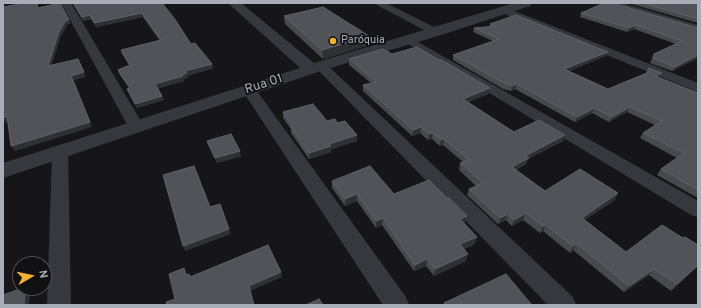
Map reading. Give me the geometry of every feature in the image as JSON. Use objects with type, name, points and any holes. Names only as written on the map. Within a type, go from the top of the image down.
[{"type":"street","points":[[66,3],[137,128]]},
{"type":"street","points":[[234,3],[316,68],[564,305]]},
{"type":"street","points":[[378,3],[436,32]]},
{"type":"street","name":"Rua 01","points":[[3,171],[316,68],[526,3]]},
{"type":"street","points":[[613,3],[698,28]]},
{"type":"street","points":[[504,10],[698,88]]},
{"type":"street","points":[[409,40],[698,210]]},
{"type":"street","points":[[249,90],[397,305]]},
{"type":"street","points":[[59,305],[60,153]]},
{"type":"building","points":[[25,3],[37,3],[38,8],[60,3],[69,20],[66,20],[59,32],[48,66],[78,59],[84,72],[71,76],[90,122],[11,146],[7,116],[3,118],[3,7]]},
{"type":"building","points":[[73,3],[162,3],[191,44],[195,43],[212,64],[185,71],[187,73],[182,75],[183,76],[155,84],[162,96],[135,104],[127,89],[130,88],[118,70],[130,65],[121,50],[161,40],[142,13],[94,23],[90,15],[82,17]]},
{"type":"building","points":[[604,3],[612,3],[698,28],[698,55],[675,67],[653,58],[654,54],[682,41],[636,25],[629,28],[581,13]]},
{"type":"building","points":[[643,3],[698,3],[698,19]]},
{"type":"building","points":[[323,7],[369,36],[322,50],[284,16]]},
{"type":"building","points":[[516,15],[608,52],[564,69],[608,89],[647,73],[649,68],[662,73],[655,76],[698,93],[698,190],[661,169],[684,153],[643,133],[662,121],[630,107],[612,117],[595,108],[577,117],[517,84],[512,86],[504,83],[453,55],[499,39],[474,28],[496,26],[490,24]]},
{"type":"building","points":[[417,47],[490,88],[463,99],[514,132],[539,120],[565,135],[525,156],[529,158],[512,167],[545,191],[580,169],[618,193],[582,218],[626,252],[662,225],[698,245],[698,265],[677,284],[654,269],[629,286],[577,244],[573,246],[546,225],[543,226],[526,213],[514,220],[508,214],[500,218],[469,189],[483,183],[460,163],[469,160],[444,139],[441,140],[433,133],[429,134],[421,127],[413,130],[363,85],[376,82],[349,59],[383,49],[392,54]]},
{"type":"building","points":[[313,104],[327,121],[335,119],[337,123],[345,121],[357,135],[329,144],[331,146],[309,153],[291,127],[293,127],[283,112]]},
{"type":"building","points":[[231,134],[240,151],[215,158],[207,141]]},
{"type":"building","points":[[194,166],[210,207],[220,204],[229,229],[183,246],[163,175]]},
{"type":"building","points":[[370,166],[394,194],[429,180],[467,216],[460,219],[477,237],[460,244],[468,254],[435,269],[427,259],[415,265],[383,218],[376,221],[357,194],[345,199],[332,181]]},
{"type":"building","points":[[268,245],[281,272],[249,286],[254,305],[167,305],[166,302],[175,299],[169,274],[184,268],[186,275],[189,274],[190,277]]},
{"type":"building","points":[[506,274],[531,304],[446,305],[444,303]]},
{"type":"building","points":[[12,292],[12,296],[25,296],[24,305],[3,305],[3,295]]},
{"type":"building","points":[[319,299],[323,305],[306,305]]},
{"type":"place","name":"Paróquia","points":[[333,41]]}]
